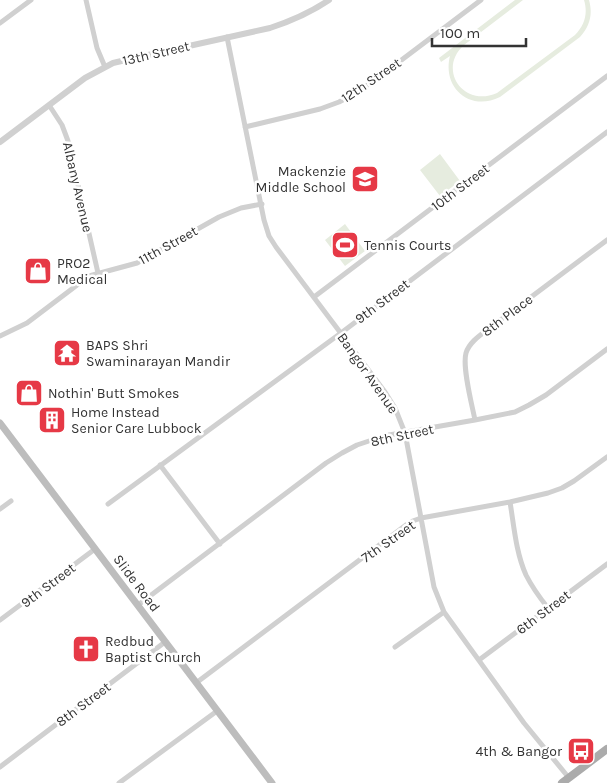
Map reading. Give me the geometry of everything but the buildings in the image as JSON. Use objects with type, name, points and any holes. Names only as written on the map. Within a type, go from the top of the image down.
[{"type":"main road","name":"Slide Road","points":[[0,423],[272,783]]},
{"type":"main road","points":[[562,783],[607,749]]},
{"type":"street","points":[[0,23],[30,0]]},
{"type":"street","points":[[86,0],[94,39],[105,67]]},
{"type":"street","name":"13th Street","points":[[0,142],[85,78],[105,67],[130,58],[270,28],[307,14],[329,0]]},
{"type":"street","name":"12th Street","points":[[245,127],[320,109],[354,94],[481,0]]},
{"type":"street","name":"Bangor Avenue","points":[[227,37],[264,220],[269,236],[395,408],[405,433],[434,587],[444,612],[524,722],[569,778]]},
{"type":"street","name":"10th Street","points":[[314,297],[607,76]]},
{"type":"street","name":"Albany Avenue","points":[[49,105],[62,125],[68,141],[98,273]]},
{"type":"street","name":"9th Street","points":[[108,504],[341,333],[607,132]]},
{"type":"street","name":"11th Street","points":[[0,336],[27,323],[90,276],[137,263],[219,216],[241,208],[262,204]]},
{"type":"street","name":"8th Place","points":[[475,420],[467,382],[465,360],[466,352],[473,341],[607,240]]},
{"type":"street","name":"8th Street","points":[[138,605],[342,452],[389,435],[515,412],[546,394],[607,349]]},
{"type":"street","name":"7th Street","points":[[196,683],[410,522],[421,518],[548,493],[574,481],[607,457]]},
{"type":"street","points":[[160,465],[220,544]]},
{"type":"street","points":[[0,509],[11,501]]},
{"type":"street","points":[[510,502],[521,562],[533,588],[548,608]]},
{"type":"street","name":"9th Street","points":[[0,620],[95,549]]},
{"type":"street","name":"6th Street","points":[[479,660],[607,564]]},
{"type":"street","points":[[394,647],[444,612]]},
{"type":"street","name":"8th Street","points":[[0,767],[165,642]]},
{"type":"street","points":[[119,783],[217,711]]},
{"type":"shaded area","points":[[515,0],[523,0],[464,45],[456,55],[453,65],[454,75],[464,91],[474,95],[485,96],[497,93],[575,35],[585,19],[584,0],[589,0],[590,20],[580,37],[500,97],[489,101],[468,99],[454,87],[450,78],[450,56],[441,62],[439,58]]},
{"type":"shaded area","name":"Tennis Courts","points":[[440,154],[460,181],[440,196],[420,170]]},
{"type":"shaded area","name":"Tennis Courts","points":[[345,224],[365,251],[345,266],[325,240]]},
{"type":"place","name":"Mackenzie Middle School","points":[[365,179]]},
{"type":"place","name":"Tennis Courts","points":[[345,245]]},
{"type":"place","name":"PRO2 Medical","points":[[38,271]]},
{"type":"place","name":"BAPS Shri Swaminarayan Mandir","points":[[67,353]]},
{"type":"place","name":"Nothin' Butt Smokes","points":[[29,393]]},
{"type":"place","name":"Home Instead Senior Care Lubbock","points":[[52,420]]},
{"type":"place","name":"Redbud Baptist Church","points":[[86,649]]},
{"type":"place","name":"4th & Bangor","points":[[581,751]]}]
